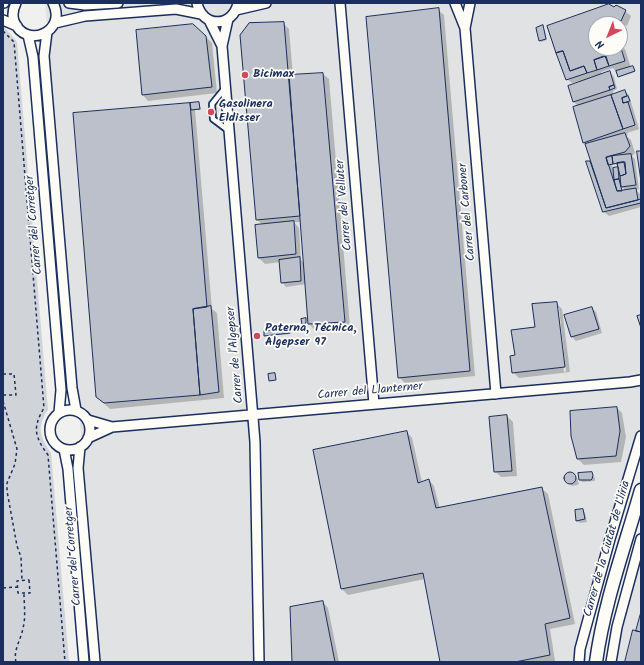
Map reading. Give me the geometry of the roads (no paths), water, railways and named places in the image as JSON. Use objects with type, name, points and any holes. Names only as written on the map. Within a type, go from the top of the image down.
[{"type":"street","points":[[16,3],[13,13],[17,26],[28,35],[35,36],[47,32],[55,22],[57,15],[56,8],[53,3]]},
{"type":"street","points":[[69,3],[85,5],[118,3]]},
{"type":"street","points":[[197,3],[201,14]]},
{"type":"street","points":[[55,22],[85,16],[176,9],[201,14],[209,20],[222,22],[233,15],[237,6],[266,3]]},
{"type":"street","name":"Carrer del Velluter","points":[[340,3],[374,404]]},
{"type":"street","name":"Carrer del Carboner","points":[[455,3],[465,28]]},
{"type":"street","name":"Carrer del Carboner","points":[[470,3],[465,28],[496,394]]},
{"type":"street","points":[[222,46],[228,19]]},
{"type":"street","points":[[3,20],[17,26]]},
{"type":"street","points":[[209,20],[222,46]]},
{"type":"street","name":"Carrer del Corretger","points":[[47,32],[44,56],[72,388],[76,410]]},
{"type":"street","name":"Carrer del Corretger","points":[[28,35],[33,57],[61,390],[59,413]]},
{"type":"street","name":"Carrer de l'Algepser","points":[[222,46],[255,442],[259,662]]},
{"type":"street","name":"Carrer del Llanterner","points":[[88,438],[112,427],[641,380]]},
{"type":"street","name":"Carrer del Llanterner","points":[[630,382],[641,386]]},
{"type":"street","points":[[64,410],[76,410],[88,420],[90,432],[88,438],[80,447],[75,449],[64,449],[54,441],[51,435],[51,423],[54,417],[64,410]]},
{"type":"street","name":"Carrer del Llanterner","points":[[88,420],[112,427]]},
{"type":"street","name":"Carrer de la Ciutat de Llíria","points":[[579,662],[580,650],[610,538],[641,436]]},
{"type":"street","name":"Carrer del Corretger","points":[[80,447],[78,468],[95,662]]},
{"type":"street","name":"Carrer del Corretger","points":[[64,449],[68,469],[84,662]]},
{"type":"street","name":"Carrer de la Ciutat de Llíria","points":[[596,662],[608,604],[641,490]]},
{"type":"street","points":[[611,662],[616,627],[641,539]]},
{"type":"street","points":[[571,662],[580,650]]},
{"type":"lane","points":[[225,88],[212,104],[213,119],[229,131]]},
{"type":"place","name":"Bicimax","points":[[245,75]]},
{"type":"place","name":"Gasolinera Eldisser","points":[[211,112]]},
{"type":"place","name":"Paterna, Técnica, Algepser 97","points":[[257,336]]}]
